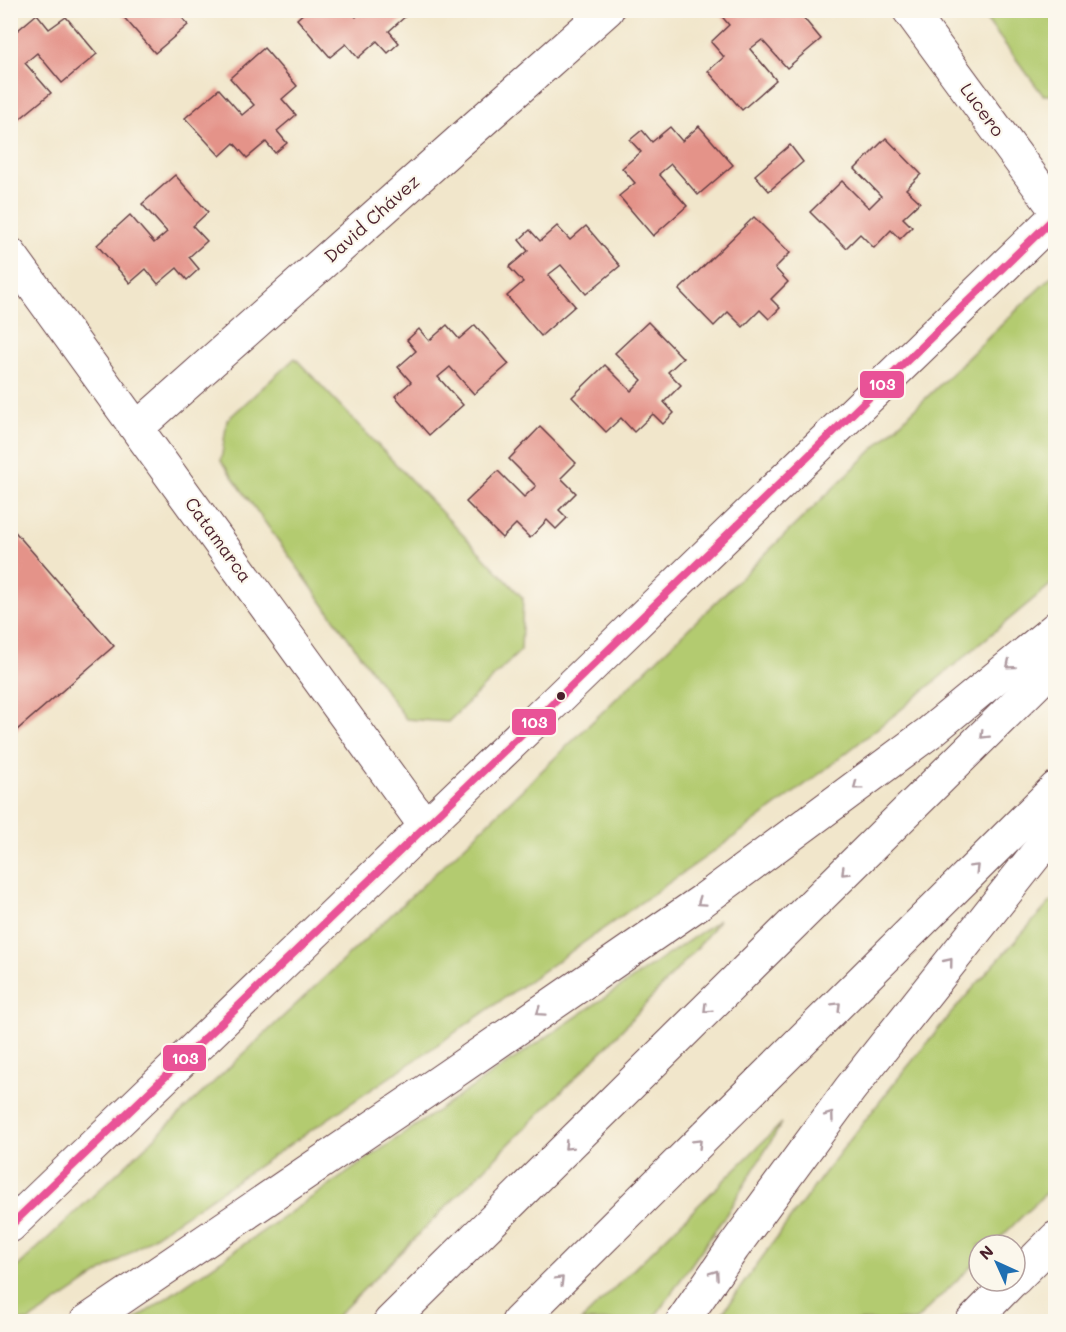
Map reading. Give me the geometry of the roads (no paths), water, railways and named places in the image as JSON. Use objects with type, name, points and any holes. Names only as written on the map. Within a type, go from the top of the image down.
[{"type":"main road","name":"David Chávez","points":[[137,428],[607,10]]},
{"type":"main road","name":"Lucero","points":[[909,10],[1056,210]]},
{"type":"main road","points":[[10,1226],[426,827],[1056,216]]},
{"type":"main road","name":"Catamarca","points":[[10,254],[426,827]]},
{"type":"main road","points":[[86,1322],[702,901],[930,732],[1056,628]]},
{"type":"main road","points":[[390,1322],[1056,664]]},
{"type":"main road","points":[[518,1322],[1056,788]]},
{"type":"main road","points":[[682,1322],[733,1248],[850,1089],[1056,829]]},
{"type":"main road","points":[[1027,1267],[1056,1238]]},
{"type":"main road","points":[[972,1322],[1001,1293]]}]
